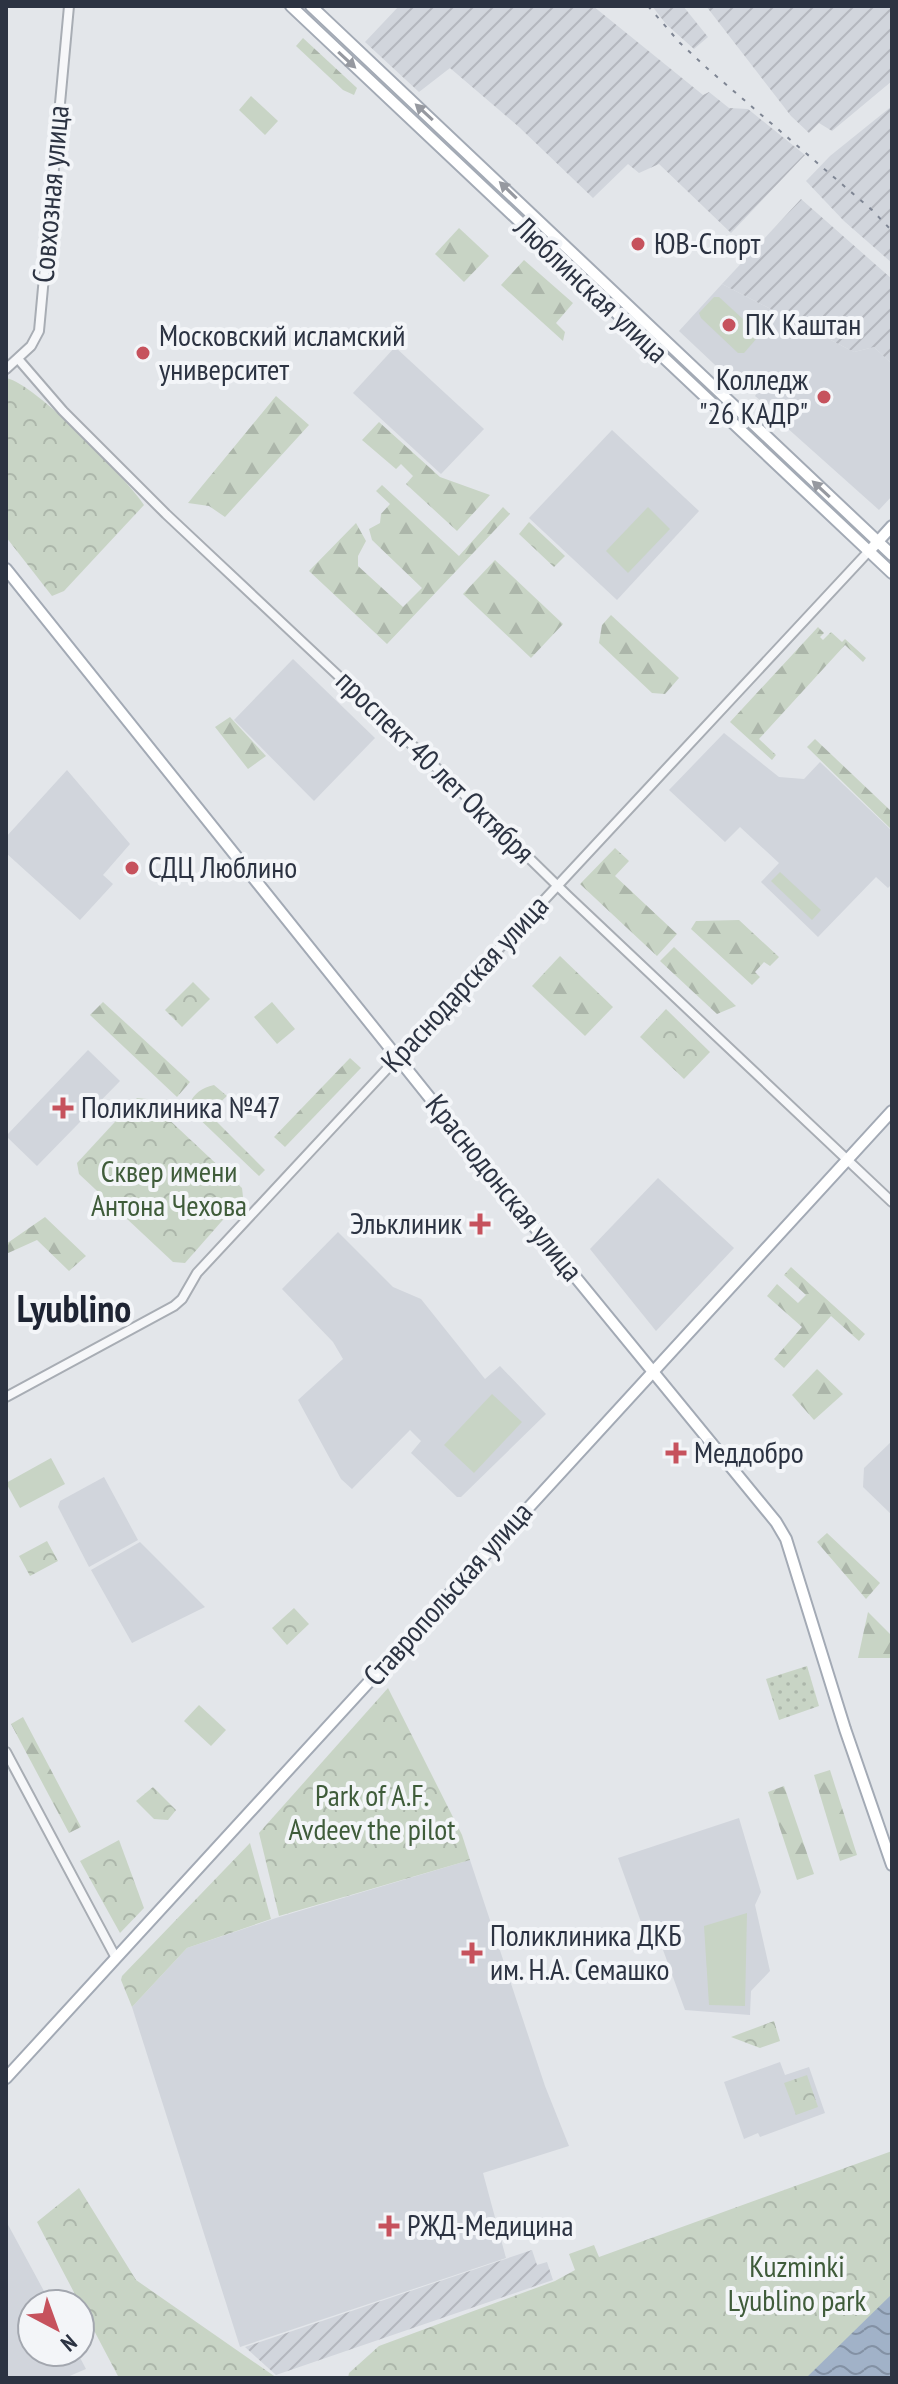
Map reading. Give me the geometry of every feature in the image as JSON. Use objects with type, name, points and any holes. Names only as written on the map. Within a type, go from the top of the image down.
[{"type":"main road","name":"Люблинская улица","points":[[291,6],[892,573]]},
{"type":"main road","name":"Люблинская улица","points":[[311,6],[892,555]]},
{"type":"main road","name":"Краснодарская улица","points":[[869,551],[892,526]]},
{"type":"main road","name":"Краснодонская улица","points":[[6,569],[782,1530],[892,1865]]},
{"type":"main road","name":"Ставропольская улица","points":[[6,2078],[892,1111]]},
{"type":"street","name":"Совхозная улица","points":[[6,369],[19,360],[39,331],[69,6]]},
{"type":"street","name":"проспект 40 лет Октября","points":[[19,360],[63,411],[166,514],[892,1202]]},
{"type":"street","name":"Краснодарская улица","points":[[6,1397],[179,1303],[197,1273],[869,551]]},
{"type":"street","points":[[6,1752],[116,1958]]},
{"type":"shaded area","points":[[399,6],[593,6],[703,95],[709,92],[729,108],[748,109],[805,155],[731,233],[659,164],[639,173],[628,164],[593,198],[519,127],[450,68],[419,92],[365,42]]},
{"type":"shaded area","points":[[652,6],[683,6],[708,37],[694,49],[666,24]]},
{"type":"shaded area","points":[[706,6],[892,6],[892,81],[832,131],[819,123],[809,133],[791,116]]},
{"type":"shaded area","points":[[892,106],[892,263],[844,221],[806,181],[830,156]]},
{"type":"shaded area","points":[[801,199],[892,279],[892,364],[874,347],[854,352],[722,284]]},
{"type":"shaded area","name":"Колледж \"26 КАДР\"","points":[[722,284],[854,352],[874,347],[892,364],[892,496],[879,510],[776,418],[779,414],[755,396],[757,393],[740,376],[731,380],[679,331]]},
{"type":"shaded area","points":[[395,347],[484,429],[441,474],[353,393]]},
{"type":"shaded area","points":[[612,430],[699,511],[617,600],[529,518]]},
{"type":"shaded area","points":[[293,659],[375,738],[314,801],[234,720]]},
{"type":"shaded area","points":[[724,733],[779,777],[804,779],[820,762],[892,831],[892,884],[888,888],[876,877],[818,937],[761,882],[779,863],[740,827],[725,842],[669,790]]},
{"type":"shaded area","points":[[67,770],[130,844],[103,875],[113,884],[80,920],[6,853],[6,837]]},
{"type":"shaded area","name":"Поликлиника №47","points":[[88,1050],[120,1081],[37,1166],[6,1136]]},
{"type":"shaded area","points":[[658,1178],[734,1248],[656,1331],[590,1249]]},
{"type":"shaded area","points":[[338,1232],[393,1287],[421,1299],[485,1379],[500,1366],[546,1414],[461,1497],[457,1497],[411,1453],[421,1441],[410,1430],[352,1489],[341,1479],[298,1400],[343,1359],[333,1342],[282,1289]]},
{"type":"shaded area","points":[[892,1441],[892,1515],[863,1487],[864,1468]]},
{"type":"shaded area","points":[[104,1477],[138,1540],[89,1567],[58,1507],[60,1501]]},
{"type":"shaded area","points":[[140,1542],[205,1607],[132,1643],[91,1570]]},
{"type":"shaded area","points":[[739,1818],[761,1892],[755,1905],[770,1971],[751,1991],[750,2015],[685,2010],[655,1928],[650,1920],[641,1922],[618,1858]]},
{"type":"shaded area","points":[[470,1860],[545,2086],[569,2146],[483,2173],[506,2258],[240,2347],[132,2007],[187,1948]]},
{"type":"shaded area","points":[[780,2062],[785,2075],[809,2067],[825,2113],[760,2137],[758,2133],[744,2139],[724,2082]]},
{"type":"shaded area","points":[[6,2221],[42,2288],[16,2288],[16,2368],[86,2369],[65,2378],[6,2378]]},
{"type":"shaded area","points":[[532,2250],[537,2265],[547,2262],[553,2280],[276,2375],[245,2347]]},
{"type":"green space","points":[[303,38],[357,88],[354,95],[343,90],[296,46]]},
{"type":"green space","points":[[251,96],[278,121],[265,135],[239,110]]},
{"type":"green space","points":[[459,228],[489,256],[464,282],[435,254]]},
{"type":"green space","points":[[524,260],[573,303],[556,323],[565,332],[563,341],[501,285]]},
{"type":"green space","name":"ПК Каштан","points":[[714,297],[719,297],[757,332],[757,338],[744,353],[738,353],[701,318],[699,313]]},
{"type":"green space","points":[[6,378],[38,396],[58,413],[119,474],[144,505],[64,591],[52,596],[6,537]]},
{"type":"green space","points":[[276,396],[309,425],[225,517],[209,506],[188,503]]},
{"type":"green space","points":[[379,422],[440,477],[490,495],[457,531],[406,484],[413,476],[401,464],[396,469],[362,440]]},
{"type":"green space","points":[[382,485],[459,556],[503,507],[510,514],[387,644],[309,571],[356,523],[366,541],[358,556],[358,566],[403,607],[422,588],[372,540],[369,529],[380,523],[381,514],[390,504],[376,491]]},
{"type":"green space","points":[[648,507],[670,529],[628,573],[606,551]]},
{"type":"green space","points":[[529,522],[565,556],[554,567],[519,534]]},
{"type":"green space","points":[[495,560],[563,624],[531,658],[463,594]]},
{"type":"green space","points":[[611,615],[679,678],[665,694],[652,693],[599,643],[602,625]]},
{"type":"green space","points":[[818,627],[824,633],[820,637],[823,640],[831,632],[842,642],[845,639],[866,658],[863,662],[845,645],[759,739],[776,755],[772,760],[730,722]]},
{"type":"green space","points":[[230,717],[266,756],[248,769],[215,727]]},
{"type":"green space","points":[[815,739],[892,812],[892,830],[807,747]]},
{"type":"green space","points":[[615,848],[629,861],[615,876],[677,934],[657,956],[580,884]]},
{"type":"green space","points":[[780,872],[821,910],[812,920],[771,881]]},
{"type":"green space","points":[[739,920],[779,957],[770,966],[764,962],[755,972],[760,977],[752,985],[691,929],[696,921]]},
{"type":"green space","points":[[674,947],[736,1006],[717,1014],[660,961]]},
{"type":"green space","points":[[560,956],[613,1007],[585,1036],[532,986]]},
{"type":"green space","points":[[193,982],[210,999],[182,1027],[165,1010]]},
{"type":"green space","points":[[103,1002],[190,1082],[177,1097],[90,1015]]},
{"type":"green space","points":[[272,1002],[295,1029],[277,1044],[254,1017]]},
{"type":"green space","points":[[666,1009],[710,1052],[684,1079],[640,1037]]},
{"type":"green space","points":[[350,1058],[361,1068],[285,1147],[274,1137]]},
{"type":"green space","points":[[214,1085],[227,1096],[216,1106],[208,1101],[203,1108],[265,1170],[259,1176],[191,1111],[189,1104],[196,1094]]},
{"type":"green space","name":"Сквер имени Антона Чехова","points":[[137,1098],[147,1099],[242,1188],[243,1197],[185,1263],[173,1262],[79,1174],[77,1163]]},
{"type":"green space","points":[[45,1217],[86,1256],[69,1271],[37,1240],[6,1254],[6,1244]]},
{"type":"green space","points":[[791,1267],[865,1334],[859,1341],[831,1316],[784,1368],[774,1359],[802,1327],[767,1296],[777,1284],[798,1303],[806,1295],[784,1275]]},
{"type":"green space","points":[[817,1369],[843,1394],[814,1420],[792,1395]]},
{"type":"green space","points":[[492,1394],[522,1422],[474,1473],[444,1445]]},
{"type":"green space","points":[[51,1458],[65,1484],[20,1508],[6,1483]]},
{"type":"green space","points":[[827,1533],[880,1583],[866,1599],[817,1542]]},
{"type":"green space","points":[[47,1541],[58,1561],[30,1576],[19,1556]]},
{"type":"green space","points":[[294,1608],[309,1624],[287,1645],[272,1628]]},
{"type":"green space","points":[[868,1612],[892,1636],[892,1658],[858,1658]]},
{"type":"green space","points":[[807,1666],[819,1706],[779,1720],[766,1679]]},
{"type":"green space","name":"Park of A.F. Avdeev the pilot","points":[[388,1688],[462,1835],[470,1860],[279,1916],[259,1833]]},
{"type":"green space","points":[[199,1705],[226,1730],[211,1746],[184,1721]]},
{"type":"green space","points":[[23,1717],[81,1827],[69,1833],[11,1724]]},
{"type":"green space","points":[[830,1770],[857,1855],[840,1861],[814,1775]]},
{"type":"green space","points":[[784,1786],[814,1874],[797,1880],[768,1792]]},
{"type":"green space","points":[[153,1787],[176,1810],[168,1820],[154,1819],[136,1801]]},
{"type":"green space","points":[[119,1840],[144,1908],[120,1933],[80,1861]]},
{"type":"green space","points":[[250,1843],[271,1919],[187,1948],[132,2007],[122,1976]]},
{"type":"green space","points":[[747,1913],[745,2006],[709,2005],[704,1926]]},
{"type":"green space","points":[[774,2021],[780,2041],[760,2048],[731,2037]]},
{"type":"green space","points":[[807,2075],[818,2107],[796,2115],[784,2083]]},
{"type":"green space","name":"Kuzminki Lyublino park","points":[[892,2151],[892,2378],[348,2378],[349,2373],[379,2346],[555,2281],[575,2270],[569,2254],[594,2245],[599,2257]]},
{"type":"green space","points":[[79,2188],[136,2280],[277,2378],[119,2378],[96,2334],[96,2288],[72,2288],[37,2222]]},
{"type":"water","points":[[892,2294],[892,2378],[806,2378]]},
{"type":"railway","points":[[648,6],[708,69],[872,210],[892,231]]},
{"type":"place","name":"ЮВ-Спорт","points":[[638,244]]},
{"type":"place","name":"ПК Каштан","points":[[729,325]]},
{"type":"place","name":"Московский исламский университет","points":[[143,353]]},
{"type":"place","name":"Колледж \"26 КАДР\"","points":[[824,397]]},
{"type":"place","name":"СДЦ Люблино","points":[[132,868]]},
{"type":"place","name":"Поликлиника №47","points":[[63,1108]]},
{"type":"place","name":"Эльклиник","points":[[480,1224]]},
{"type":"place","name":"Меддобро","points":[[676,1453]]},
{"type":"place","name":"Поликлиника ДКБ им. Н.А. Семашко","points":[[472,1953]]},
{"type":"place","name":"РЖД-Медицина","points":[[389,2226]]},
{"type":"district","name":"Lyublino","points":[[74,1309]]}]
